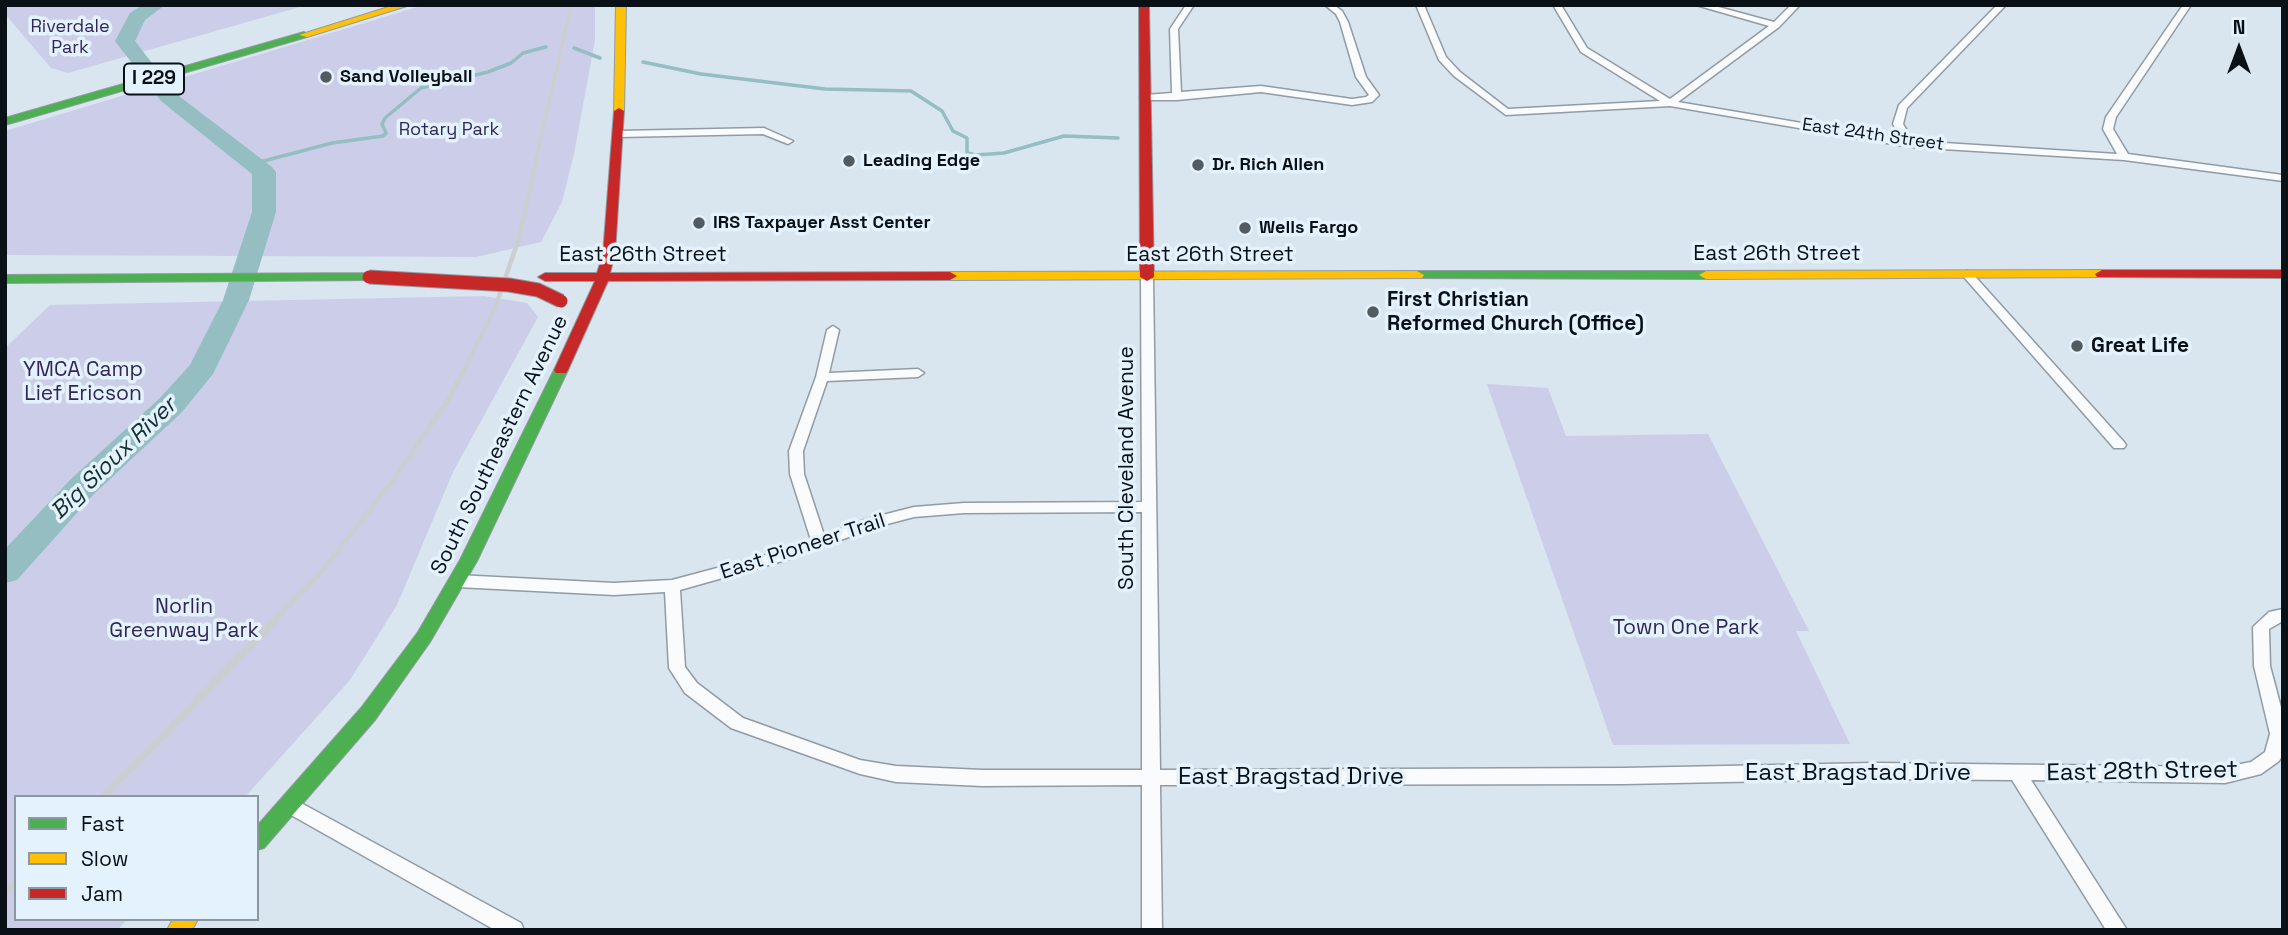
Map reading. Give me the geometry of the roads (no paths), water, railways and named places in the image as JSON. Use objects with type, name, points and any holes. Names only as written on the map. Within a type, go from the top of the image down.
[{"type":"main road","name":"I 229","points":[[37,95],[352,5]]},
{"type":"main road","name":"I 229","points":[[5,122],[407,5]]},
{"type":"main road","name":"South Southeastern Avenue","points":[[259,839],[399,674],[457,581],[586,319],[604,276],[610,247],[619,134],[621,5]]},
{"type":"main road","name":"South Cleveland Avenue","points":[[1144,5],[1147,277]]},
{"type":"main road","name":"East 26th Street","points":[[5,279],[2283,274]]},
{"type":"main road","points":[[369,277],[509,285],[538,290],[561,301],[586,319]]},
{"type":"main road","name":"East 26th Street","points":[[5,293],[137,280]]},
{"type":"street","points":[[1177,97],[1174,29],[1189,5]]},
{"type":"street","points":[[1145,98],[1261,89],[1352,102],[1374,98],[1372,90],[1361,77],[1341,16],[1329,5]]},
{"type":"street","name":"East 24th Street","points":[[1420,5],[1441,58],[1506,112],[1670,103],[1910,144],[2124,157],[2283,178]]},
{"type":"street","points":[[1557,5],[1584,50],[1670,103],[1776,25],[1796,5]]},
{"type":"street","points":[[1700,5],[1776,25]]},
{"type":"street","points":[[1910,144],[1898,124],[1902,107],[2002,5]]},
{"type":"street","points":[[2124,157],[2108,129],[2111,117],[2187,5]]},
{"type":"street","points":[[619,134],[756,131],[774,134],[788,141]]},
{"type":"street","points":[[1968,274],[2119,445]]},
{"type":"street","name":"South Cleveland Avenue","points":[[1147,277],[1152,930]]},
{"type":"street","points":[[819,542],[797,474],[796,450],[822,377],[833,330]]},
{"type":"street","points":[[822,377],[918,373]]},
{"type":"street","name":"East Pioneer Trail","points":[[457,581],[614,589],[672,586],[781,556],[914,512],[964,508],[1149,507]]},
{"type":"street","name":"East Bragstad Drive","points":[[672,586],[677,668],[691,688],[737,723],[860,767],[896,774],[1150,778],[1624,776],[1876,771],[2017,773]]},
{"type":"street","name":"East 28th Street","points":[[2017,773],[2225,775],[2255,769],[2273,756],[2279,734],[2262,666],[2261,627],[2275,616],[2283,615]]},
{"type":"street","points":[[2017,773],[2117,930]]},
{"type":"street","points":[[290,805],[514,930]]},
{"type":"waterway","name":"Big Sioux River","points":[[5,571],[82,487],[171,405],[203,368],[236,300],[264,212],[264,172],[168,97],[125,41],[137,17],[156,5]]},
{"type":"waterway","points":[[259,162],[256,163],[332,143],[383,136],[386,133],[382,124],[385,118],[421,88],[488,72],[511,63],[523,53],[546,47]]},
{"type":"waterway","points":[[574,48],[600,58]]},
{"type":"waterway","points":[[643,62],[701,74],[825,89],[911,91],[942,111],[953,131],[967,138],[967,153],[976,155],[1004,153],[1064,136],[1118,138]]},
{"type":"railway","points":[[535,164],[571,5]]},
{"type":"railway","points":[[465,367],[495,308],[518,241],[536,162]]},
{"type":"railway","points":[[275,620],[317,577],[394,479],[448,400],[466,366]]},
{"type":"railway","points":[[105,795],[276,619]]},
{"type":"railway","points":[[5,893],[14,884]]},
{"type":"place","name":"Sand Volleyball","points":[[326,77]]},
{"type":"place","name":"Leading Edge","points":[[849,161]]},
{"type":"place","name":"Dr. Rich Allen","points":[[1198,165]]},
{"type":"place","name":"IRS Taxpayer Asst Center","points":[[699,223]]},
{"type":"place","name":"Wells Fargo","points":[[1245,228]]},
{"type":"place","name":"First Christian Reformed Church (Office)","points":[[1373,312]]},
{"type":"place","name":"Great Life","points":[[2077,346]]},
{"type":"park label","name":"Riverdale Park","points":[[70,37]]},
{"type":"park label","name":"Rotary Park","points":[[449,130]]},
{"type":"park label","name":"YMCA Camp Lief Ericson","points":[[83,382]]},
{"type":"park label","name":"Norlin Greenway Park","points":[[184,619]]},
{"type":"park label","name":"Town One Park","points":[[1686,628]]}]
